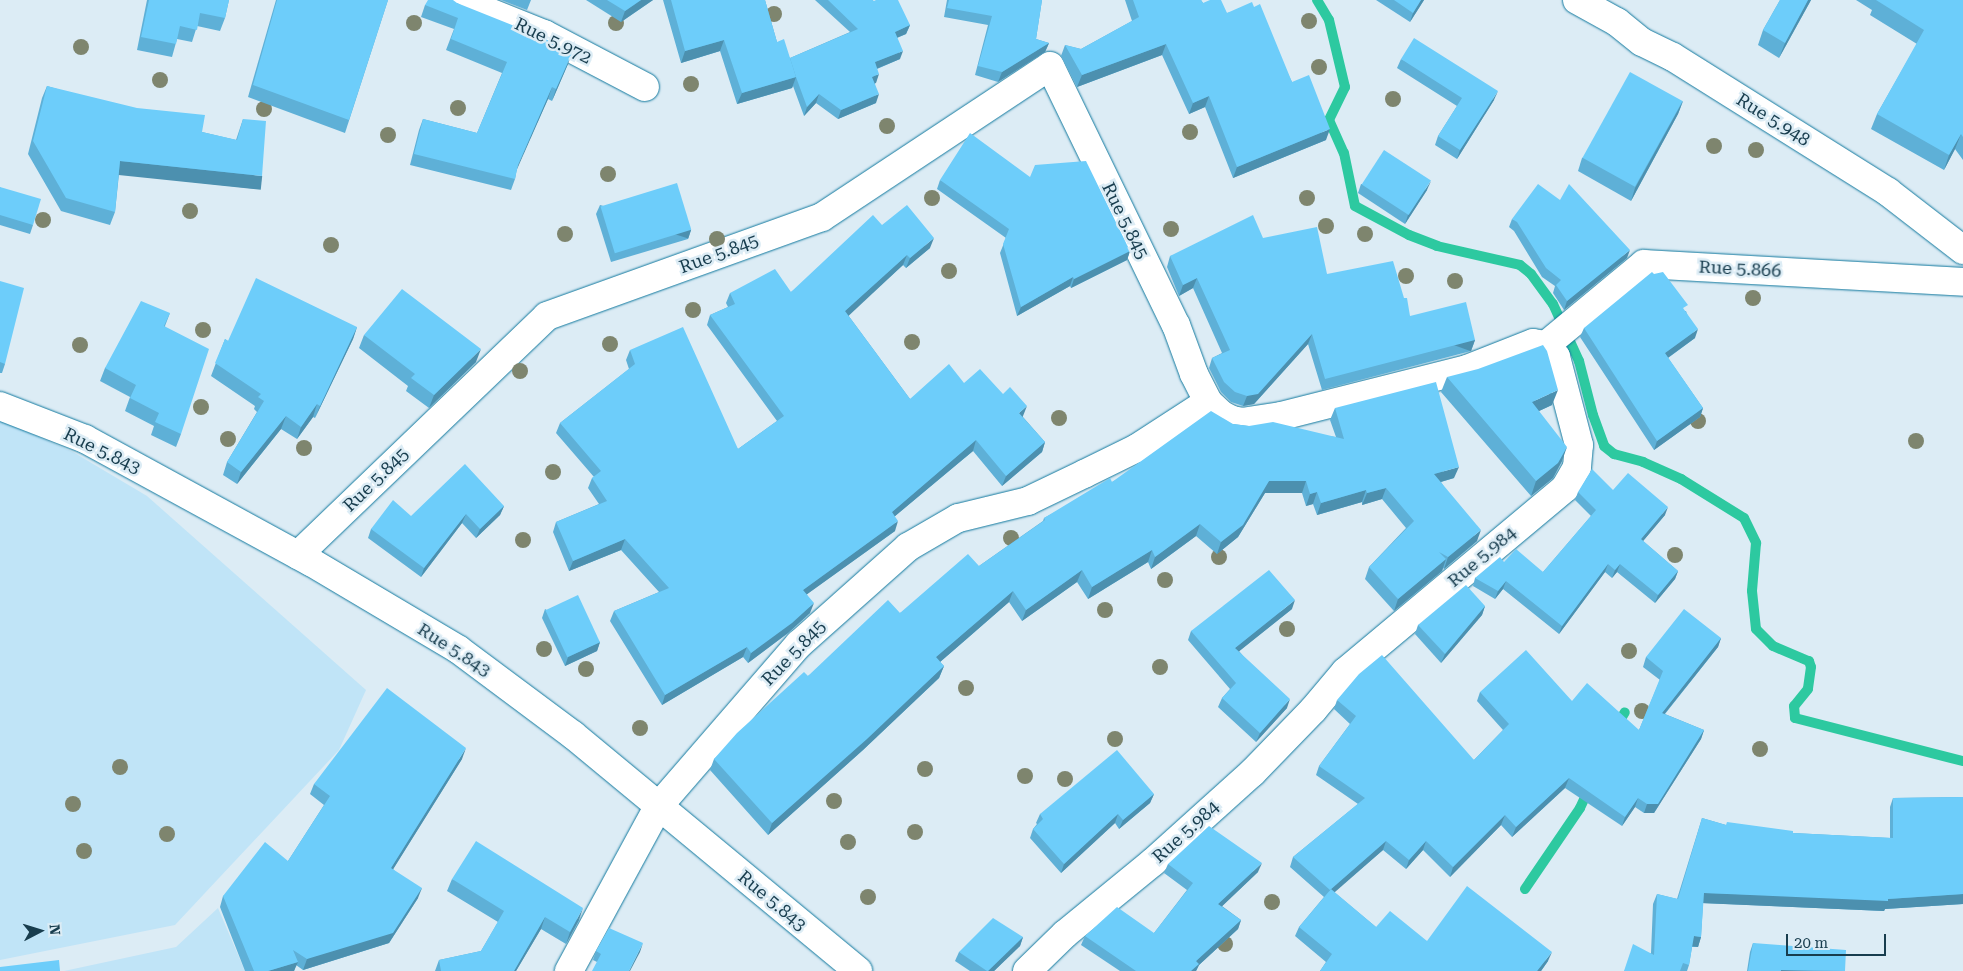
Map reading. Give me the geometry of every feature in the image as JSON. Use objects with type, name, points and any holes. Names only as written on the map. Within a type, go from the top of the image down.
[{"type":"street","name":"Rue 5.972","points":[[459,0],[544,34],[645,88]]},
{"type":"street","name":"Rue 5.948","points":[[1577,0],[1619,11],[1642,42],[1673,57],[1888,192],[1963,250]]},
{"type":"street","name":"Rue 5.845","points":[[298,554],[547,316],[822,217],[1050,66],[1176,325],[1194,374],[1208,402],[1128,453],[1028,501],[958,518],[908,547],[799,644],[658,807],[569,971]]},
{"type":"street","name":"Rue 5.866","points":[[1546,345],[1644,264],[1963,282]]},
{"type":"street","points":[[1208,402],[1222,415],[1232,420],[1243,422],[1281,416],[1467,369],[1533,344],[1546,345]]},
{"type":"street","name":"Rue 5.984","points":[[1028,971],[1065,934],[1153,862],[1252,773],[1314,710],[1345,672],[1565,488],[1577,467],[1579,445],[1556,357],[1546,345]]},
{"type":"street","name":"Rue 5.843","points":[[0,406],[85,439],[298,554],[459,650],[573,735],[858,971]]},
{"type":"shaded area","points":[[0,420],[73,452],[147,496],[366,690],[339,750],[175,925],[0,960]]},
{"type":"shaded area","points":[[218,908],[245,971],[64,971],[176,947]]},
{"type":"building","points":[[149,0],[229,0],[225,18],[200,13],[197,30],[180,26],[176,44],[141,37]]},
{"type":"building","points":[[277,0],[388,0],[349,120],[253,85]]},
{"type":"building","points":[[428,0],[453,0],[542,37],[572,53],[556,89],[552,87],[518,165],[515,179],[414,154],[423,119],[477,133],[507,62],[451,39],[458,18],[425,5]]},
{"type":"building","points":[[607,0],[641,0],[625,11]]},
{"type":"building","points":[[671,0],[765,0],[777,42],[784,39],[796,77],[742,93],[724,40],[685,51]]},
{"type":"building","points":[[828,0],[898,0],[910,25],[895,32],[903,51],[875,62],[879,74],[872,77],[879,94],[841,110],[819,94],[807,107],[790,58],[858,29]]},
{"type":"building","points":[[949,0],[1042,0],[1036,39],[1049,43],[1002,72],[978,66],[992,16],[947,8]]},
{"type":"building","points":[[1133,0],[1201,0],[1203,3],[1210,0],[1221,0],[1227,13],[1252,2],[1254,7],[1260,4],[1292,82],[1309,75],[1330,129],[1237,167],[1209,96],[1193,103],[1166,44],[1082,75],[1065,45],[1081,49],[1139,17]]},
{"type":"building","points":[[1394,0],[1421,0],[1413,13]]},
{"type":"building","points":[[1780,0],[1808,0],[1785,43],[1763,30]]},
{"type":"building","points":[[1876,0],[1963,0],[1963,137],[1961,134],[1949,155],[1877,114],[1924,30]]},
{"type":"building","points":[[1414,38],[1498,91],[1460,150],[1438,136],[1462,98],[1401,59]]},
{"type":"building","points":[[1630,72],[1682,101],[1635,187],[1582,158]]},
{"type":"building","points":[[47,86],[137,108],[205,115],[202,132],[237,140],[243,119],[266,121],[262,176],[120,161],[115,212],[66,198],[33,141]]},
{"type":"building","points":[[970,133],[1030,177],[1035,165],[1086,161],[1130,251],[1074,279],[1073,277],[1021,307],[1003,244],[1009,229],[940,180]]},
{"type":"building","points":[[1384,150],[1431,180],[1409,215],[1362,184]]},
{"type":"building","points":[[677,183],[691,230],[615,253],[600,206]]},
{"type":"building","points":[[1538,184],[1560,200],[1569,184],[1630,250],[1567,301],[1556,285],[1561,280],[1546,268],[1517,222],[1512,219]]},
{"type":"building","points":[[0,187],[41,199],[33,225],[0,215]]},
{"type":"building","points":[[907,205],[934,238],[910,258],[907,255],[845,311],[910,399],[949,364],[964,383],[980,369],[1003,394],[1010,387],[1027,406],[1019,413],[1045,442],[1006,476],[976,440],[892,512],[898,521],[803,590],[814,603],[792,623],[751,653],[747,647],[665,695],[614,611],[669,588],[625,539],[573,561],[556,522],[607,501],[592,478],[601,471],[560,423],[635,364],[630,350],[683,327],[738,449],[784,416],[710,315],[735,304],[730,293],[775,269],[791,292],[873,215],[882,225]]},
{"type":"building","points":[[1253,215],[1263,238],[1317,227],[1327,274],[1393,261],[1404,298],[1407,298],[1410,316],[1466,302],[1475,340],[1325,379],[1312,334],[1258,394],[1247,396],[1235,392],[1224,382],[1212,358],[1230,350],[1197,278],[1183,285],[1170,256]]},
{"type":"building","points":[[1652,272],[1654,274],[1663,272],[1688,305],[1683,308],[1698,329],[1665,353],[1703,408],[1657,441],[1584,328]]},
{"type":"building","points":[[256,278],[357,327],[320,406],[317,404],[301,427],[286,416],[241,472],[227,462],[264,401],[258,397],[261,394],[215,363],[225,339],[228,341]]},
{"type":"building","points":[[0,281],[24,288],[5,364],[0,362]]},
{"type":"building","points":[[402,289],[481,349],[434,395],[411,378],[415,374],[364,335]]},
{"type":"building","points":[[141,301],[170,313],[164,326],[209,349],[181,434],[155,422],[159,413],[130,398],[136,385],[105,368]]},
{"type":"building","points":[[1543,345],[1547,351],[1558,390],[1532,402],[1567,447],[1558,463],[1536,481],[1447,377],[1478,369]]},
{"type":"building","points":[[1436,382],[1459,467],[1434,474],[1481,530],[1448,557],[1439,552],[1446,559],[1398,599],[1369,567],[1414,521],[1386,488],[1367,493],[1366,490],[1321,503],[1317,492],[1310,494],[1306,481],[1269,481],[1243,525],[1221,542],[1200,524],[1155,557],[1152,550],[1092,587],[1082,570],[1026,610],[1013,591],[936,657],[944,666],[867,739],[772,823],[714,759],[737,733],[804,672],[808,676],[888,600],[900,613],[968,554],[979,566],[1045,520],[1044,518],[1110,478],[1112,482],[1211,411],[1233,424],[1249,426],[1273,422],[1344,439],[1335,408]]},
{"type":"building","points":[[465,464],[504,506],[480,529],[466,514],[424,568],[371,529],[393,500],[411,516]]},
{"type":"building","points":[[1592,469],[1613,490],[1628,473],[1668,507],[1641,539],[1678,571],[1658,595],[1620,564],[1615,570],[1608,564],[1562,626],[1506,581],[1498,591],[1475,578],[1500,557],[1504,562],[1516,549],[1543,572],[1596,510],[1578,492]]},
{"type":"building","points":[[1269,570],[1295,600],[1235,648],[1290,699],[1260,733],[1222,698],[1236,683],[1191,631]]},
{"type":"building","points":[[1466,585],[1485,606],[1445,654],[1418,625]]},
{"type":"building","points":[[578,595],[600,642],[567,657],[545,610]]},
{"type":"building","points":[[1684,609],[1721,638],[1662,713],[1704,730],[1658,804],[1647,804],[1638,798],[1625,817],[1569,778],[1516,827],[1505,815],[1453,867],[1426,841],[1409,860],[1386,841],[1330,890],[1293,857],[1365,798],[1319,766],[1356,716],[1337,700],[1359,674],[1382,655],[1474,760],[1509,724],[1480,692],[1526,650],[1572,701],[1587,683],[1639,730],[1663,671],[1646,657]]},
{"type":"building","points":[[387,688],[466,748],[391,868],[422,888],[393,933],[307,959],[293,950],[298,962],[268,971],[254,971],[223,896],[265,842],[288,861],[330,796],[314,784]]},
{"type":"building","points":[[1117,750],[1154,794],[1123,820],[1118,814],[1064,864],[1033,829],[1043,819],[1040,814]]},
{"type":"building","points":[[1963,797],[1963,894],[1888,899],[1888,901],[1704,893],[1701,937],[1694,936],[1689,965],[1683,963],[1680,971],[1624,971],[1633,944],[1654,955],[1657,894],[1678,899],[1702,818],[1726,825],[1727,822],[1793,831],[1793,833],[1893,838],[1893,798]]},
{"type":"building","points":[[1209,826],[1262,863],[1218,904],[1241,920],[1196,961],[1199,964],[1191,971],[1136,971],[1085,936],[1117,907],[1154,933],[1193,883],[1168,864]]},
{"type":"building","points":[[476,841],[583,908],[570,932],[545,917],[514,971],[441,971],[439,960],[481,951],[504,911],[452,879]]},
{"type":"building","points":[[1467,886],[1552,952],[1537,971],[1320,971],[1332,954],[1299,927],[1331,889],[1376,927],[1390,911],[1427,941]]},
{"type":"building","points":[[993,918],[1023,937],[987,971],[959,952]]},
{"type":"building","points":[[609,928],[643,943],[629,971],[592,971],[601,954],[596,951]]},
{"type":"building","points":[[1753,943],[1846,950],[1845,971],[1748,971]]},
{"type":"building","points":[[59,960],[60,971],[0,971],[0,967]]},
{"type":"waterway","points":[[1317,0],[1329,20],[1345,87],[1329,120],[1344,153],[1355,206],[1409,235],[1437,246],[1520,265],[1531,274],[1553,304],[1579,361],[1593,415],[1604,446],[1614,454],[1643,462],[1681,479],[1744,518],[1756,543],[1752,591],[1756,629],[1773,646],[1809,661],[1811,667],[1808,689],[1794,706],[1795,718],[1963,761]]},
{"type":"waterway","points":[[1616,727],[1625,712]]},
{"type":"waterway","points":[[1525,889],[1580,808],[1589,789]]}]
